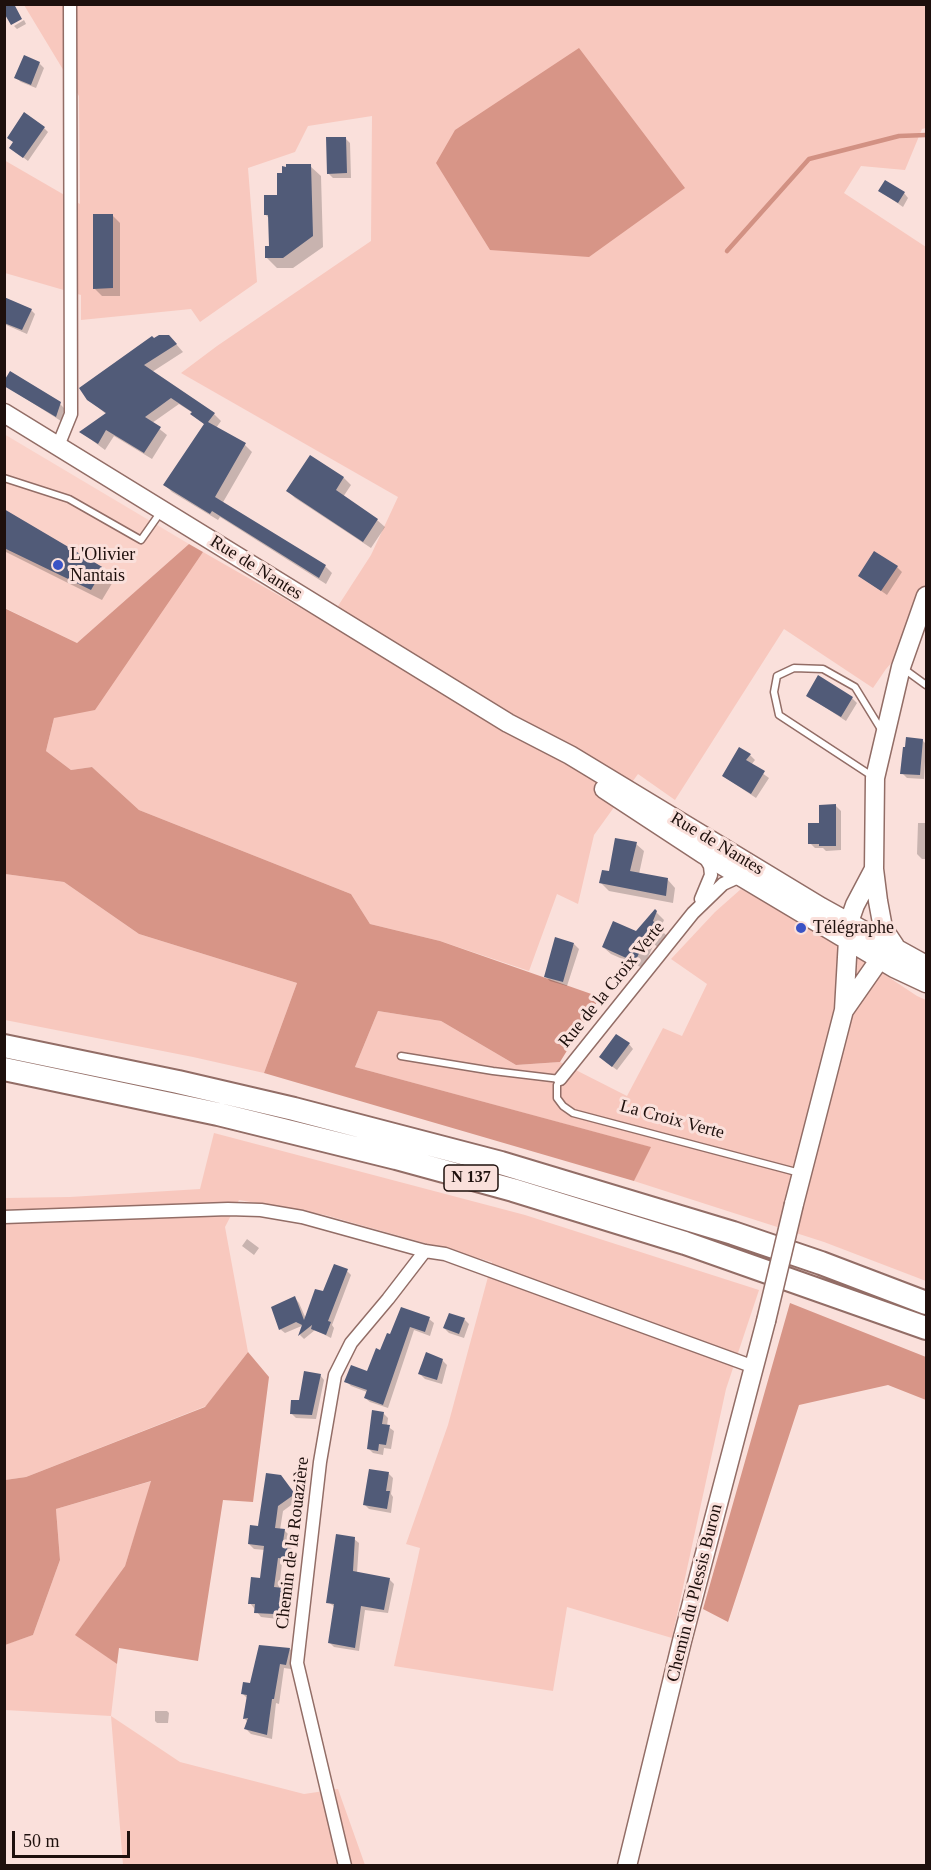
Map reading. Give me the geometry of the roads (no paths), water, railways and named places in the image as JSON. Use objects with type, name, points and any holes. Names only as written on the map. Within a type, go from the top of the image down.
[{"type":"highway","name":"N 137","points":[[4,1046],[294,1109],[501,1163],[733,1233],[821,1263],[927,1304]]},
{"type":"highway","name":"N 137","points":[[4,1069],[218,1114],[474,1179],[685,1243],[927,1328]]},
{"type":"street","points":[[58,446],[71,414],[70,4]]},
{"type":"street","name":"Rue de Nantes","points":[[4,413],[508,723],[564,764],[815,909]]},
{"type":"street","points":[[898,960],[883,928],[878,901],[874,869],[875,778],[901,667],[927,596]]},
{"type":"street","points":[[707,847],[713,885]]},
{"type":"street","name":"Rue de Nantes","points":[[707,847],[736,872],[815,909]]},
{"type":"street","points":[[815,909],[840,904],[861,892],[874,869]]},
{"type":"street","points":[[713,885],[715,871],[736,872],[761,879],[815,909],[863,940],[927,972]]},
{"type":"street","points":[[736,872],[805,907],[898,960],[927,983]]},
{"type":"street","name":"Rue de la Croix Verte","points":[[560,1079],[713,885],[729,880],[736,872]]},
{"type":"street","points":[[852,984],[872,971],[863,940],[861,892]]},
{"type":"street","points":[[801,1173],[863,940],[878,901]]},
{"type":"street","points":[[815,909],[836,946],[852,984]]},
{"type":"street","points":[[852,984],[876,975],[898,960]]},
{"type":"street","points":[[898,960],[927,965]]},
{"type":"street","name":"Chemin du Plessis Buron","points":[[627,1866],[682,1641],[766,1321],[801,1173]]},
{"type":"street","points":[[4,1217],[228,1209],[261,1210],[302,1217],[425,1251],[445,1254],[754,1365]]},
{"type":"street","name":"Chemin de la Rouazière","points":[[345,1866],[297,1663],[320,1462],[335,1375],[340,1364],[351,1343],[425,1251]]},
{"type":"lane","points":[[4,478],[69,499],[141,540],[162,510]]},
{"type":"lane","points":[[901,667],[927,685]]},
{"type":"lane","points":[[875,778],[779,715],[774,692],[777,676],[794,668],[823,669],[855,687],[885,735]]},
{"type":"lane","points":[[401,1056],[560,1079]]},
{"type":"lane","name":"La Croix Verte","points":[[560,1079],[557,1085],[557,1098],[573,1113],[801,1173]]},
{"type":"waterway","points":[[727,251],[809,159],[899,136],[926,135]]},
{"type":"place","name":"L'Olivier Nantais","points":[[58,565]]},
{"type":"place","name":"Télégraphe","points":[[801,928]]}]
